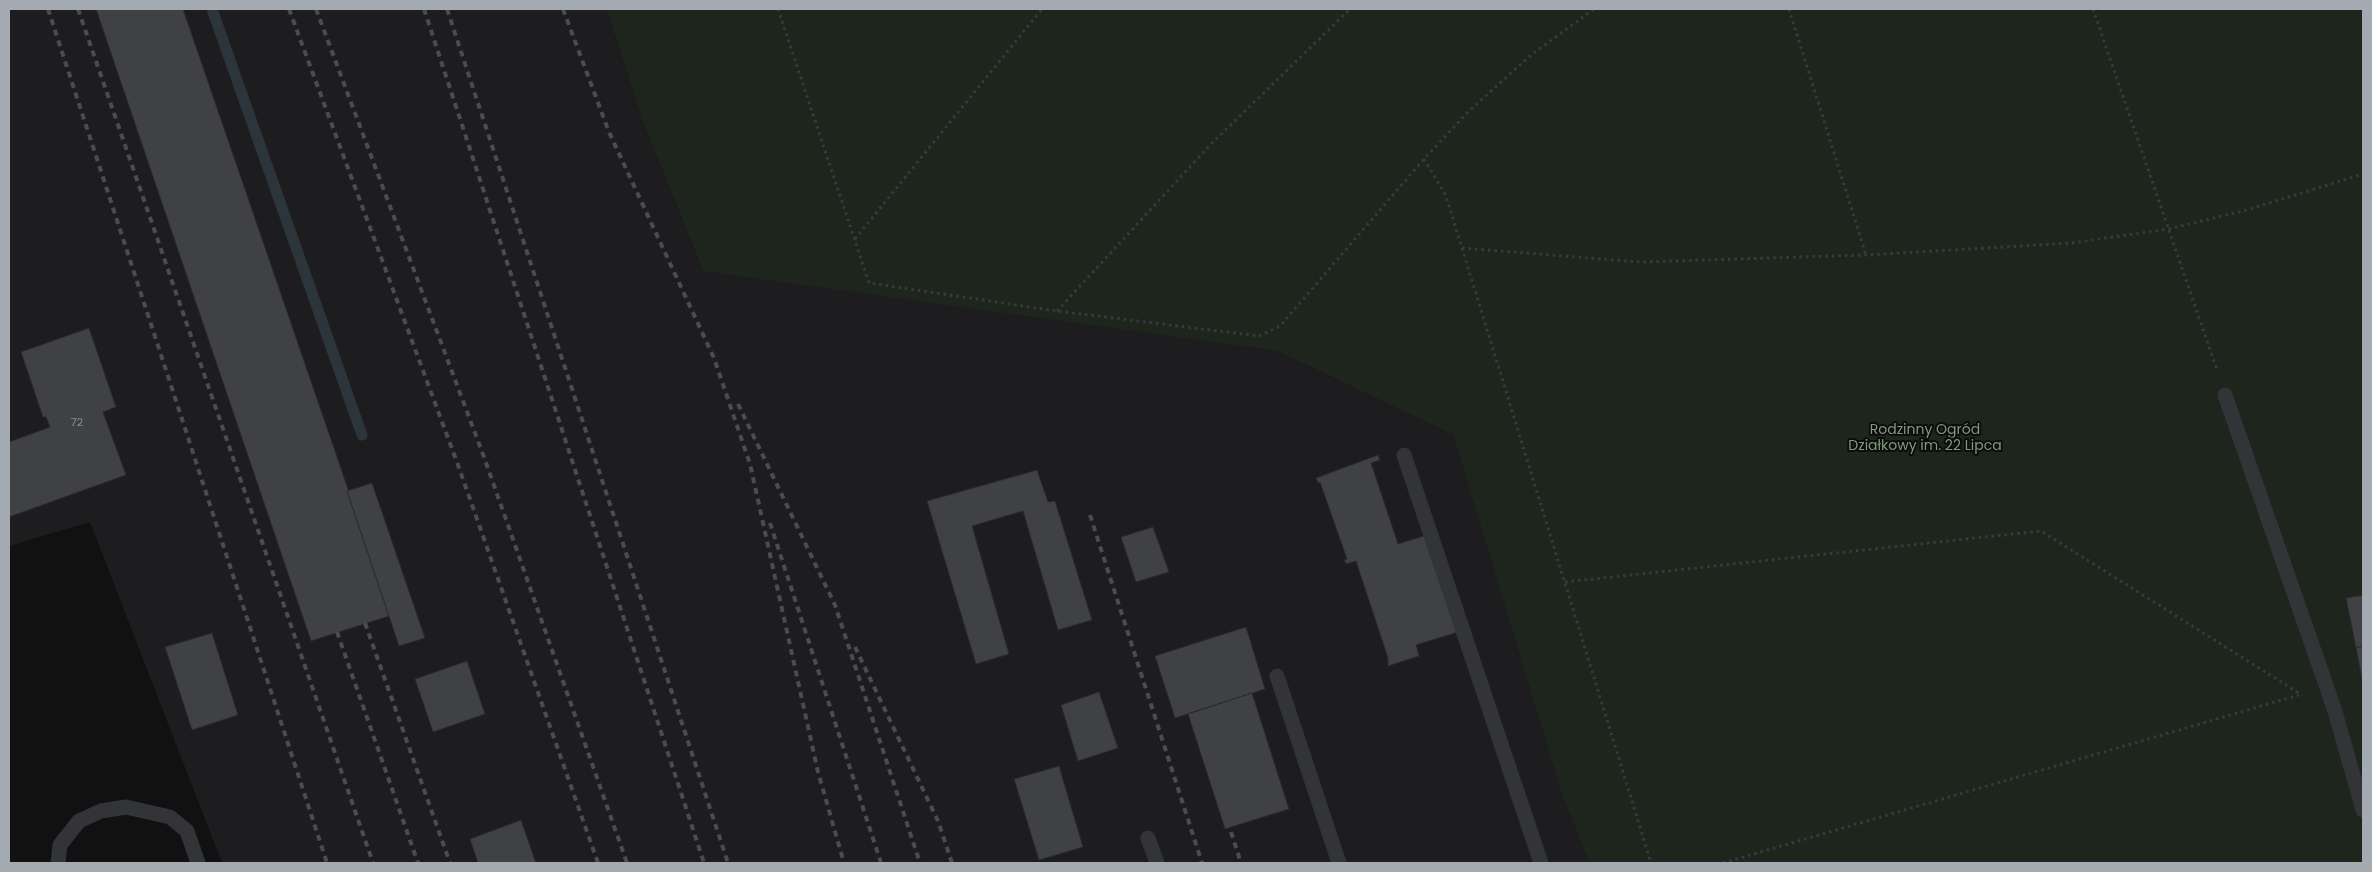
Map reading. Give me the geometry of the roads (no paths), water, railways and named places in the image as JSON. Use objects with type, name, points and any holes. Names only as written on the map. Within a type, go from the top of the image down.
[{"type":"lane","points":[[2226,395],[2334,708],[2363,810]]},
{"type":"lane","points":[[1404,455],[1541,863]]},
{"type":"lane","points":[[1277,676],[1339,863]]},
{"type":"lane","points":[[58,863],[60,845],[79,821],[101,811],[126,807],[170,817],[188,831],[198,863]]},
{"type":"lane","points":[[1148,838],[1157,863]]},
{"type":"waterway","points":[[212,9],[362,435]]},
{"type":"railway","points":[[48,9],[327,863]]},
{"type":"railway","points":[[78,9],[373,863]]},
{"type":"railway","points":[[289,9],[458,465],[598,863]]},
{"type":"railway","points":[[316,9],[484,457],[627,863]]},
{"type":"railway","points":[[424,9],[704,863]]},
{"type":"railway","points":[[447,9],[728,863]]},
{"type":"railway","points":[[563,9],[609,132],[714,358],[750,464],[818,772],[844,863]]},
{"type":"railway","points":[[738,404],[835,605],[920,863]]},
{"type":"railway","points":[[1090,515],[1202,863]]},
{"type":"railway","points":[[770,523],[881,863]]},
{"type":"railway","points":[[365,623],[450,863]]},
{"type":"railway","points":[[337,632],[418,863]]},
{"type":"railway","points":[[855,647],[938,821],[952,863]]},
{"type":"railway","points":[[1231,832],[1241,863]]},
{"type":"park label","name":"Rodzinny Ogród Działkowy im. 22 Lipca","points":[[1925,438]]}]
